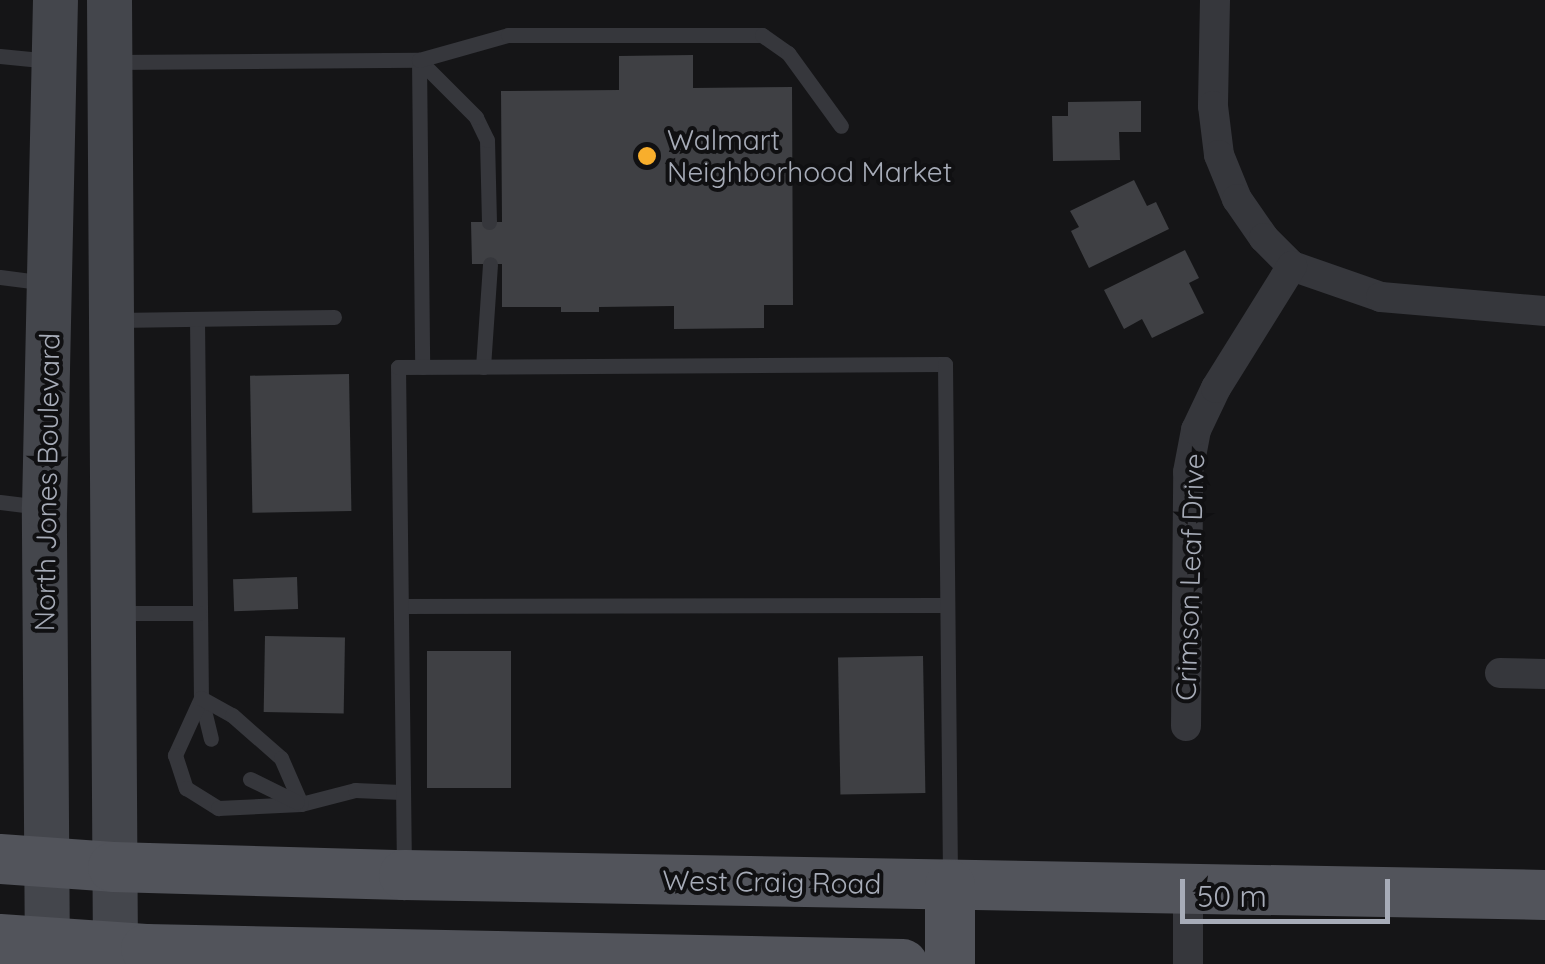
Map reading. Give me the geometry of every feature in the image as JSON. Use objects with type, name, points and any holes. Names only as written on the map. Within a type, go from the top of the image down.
[{"type":"main road","name":"North Jones Boulevard","points":[[31,949],[24,861],[44,507],[55,0]]},
{"type":"main road","points":[[109,0],[115,956]]},
{"type":"main road","points":[[56,62],[109,62]]},
{"type":"main road","name":"West Craig Road","points":[[24,861],[404,875],[1545,895]]},
{"type":"main road","points":[[950,885],[950,964]]},
{"type":"main road","points":[[31,949],[115,956],[871,963]]},
{"type":"street","points":[[1215,0],[1213,106],[1219,155],[1236,199],[1264,238],[1292,266],[1381,297],[1545,312]]},
{"type":"street","name":"Crimson Leaf Drive","points":[[1186,726],[1188,472],[1196,430],[1216,388],[1292,266]]},
{"type":"street","points":[[1500,674],[1545,674]]},
{"type":"street","points":[[1188,888],[1188,964]]},
{"type":"lane","points":[[109,62],[419,60],[508,35],[762,35],[788,52],[841,126]]},
{"type":"lane","points":[[0,56],[56,62]]},
{"type":"lane","points":[[419,60],[476,117],[486,140],[489,222]]},
{"type":"lane","points":[[419,60],[422,367]]},
{"type":"lane","points":[[484,366],[490,264]]},
{"type":"lane","points":[[0,278],[50,283]]},
{"type":"lane","points":[[112,320],[334,317]]},
{"type":"lane","points":[[197,319],[201,698],[211,739]]},
{"type":"lane","points":[[404,875],[398,367],[945,364],[950,885]]},
{"type":"lane","points":[[0,502],[44,507]]},
{"type":"lane","points":[[401,606],[947,605]]},
{"type":"lane","points":[[114,614],[199,614]]},
{"type":"lane","points":[[201,698],[175,754],[186,788],[218,808],[301,804],[355,790],[401,792]]},
{"type":"lane","points":[[201,698],[232,715],[281,758],[301,804]]},
{"type":"lane","points":[[250,779],[301,804]]},
{"type":"building","name":"Walmart Neighborhood Market","points":[[693,55],[693,88],[792,87],[793,305],[764,305],[764,328],[674,329],[674,306],[599,307],[599,312],[561,312],[561,307],[502,307],[502,264],[472,264],[471,222],[502,222],[501,91],[619,90],[619,56]]},
{"type":"building","points":[[1141,101],[1141,132],[1119,132],[1120,160],[1053,161],[1052,116],[1068,116],[1068,102]]},
{"type":"building","points":[[1134,180],[1147,206],[1156,202],[1169,229],[1089,268],[1071,231],[1079,227],[1070,211]]},
{"type":"building","points":[[1185,250],[1199,278],[1189,283],[1204,313],[1152,338],[1142,319],[1124,329],[1104,290]]},
{"type":"building","points":[[349,374],[351,511],[252,513],[250,376]]},
{"type":"building","points":[[297,577],[298,609],[234,611],[233,579]]},
{"type":"building","points":[[265,636],[345,637],[344,713],[264,712]]},
{"type":"building","points":[[427,651],[511,651],[511,788],[427,788]]},
{"type":"building","points":[[923,656],[925,793],[840,794],[838,657]]},
{"type":"place","name":"Walmart Neighborhood Market","points":[[647,156]]}]
